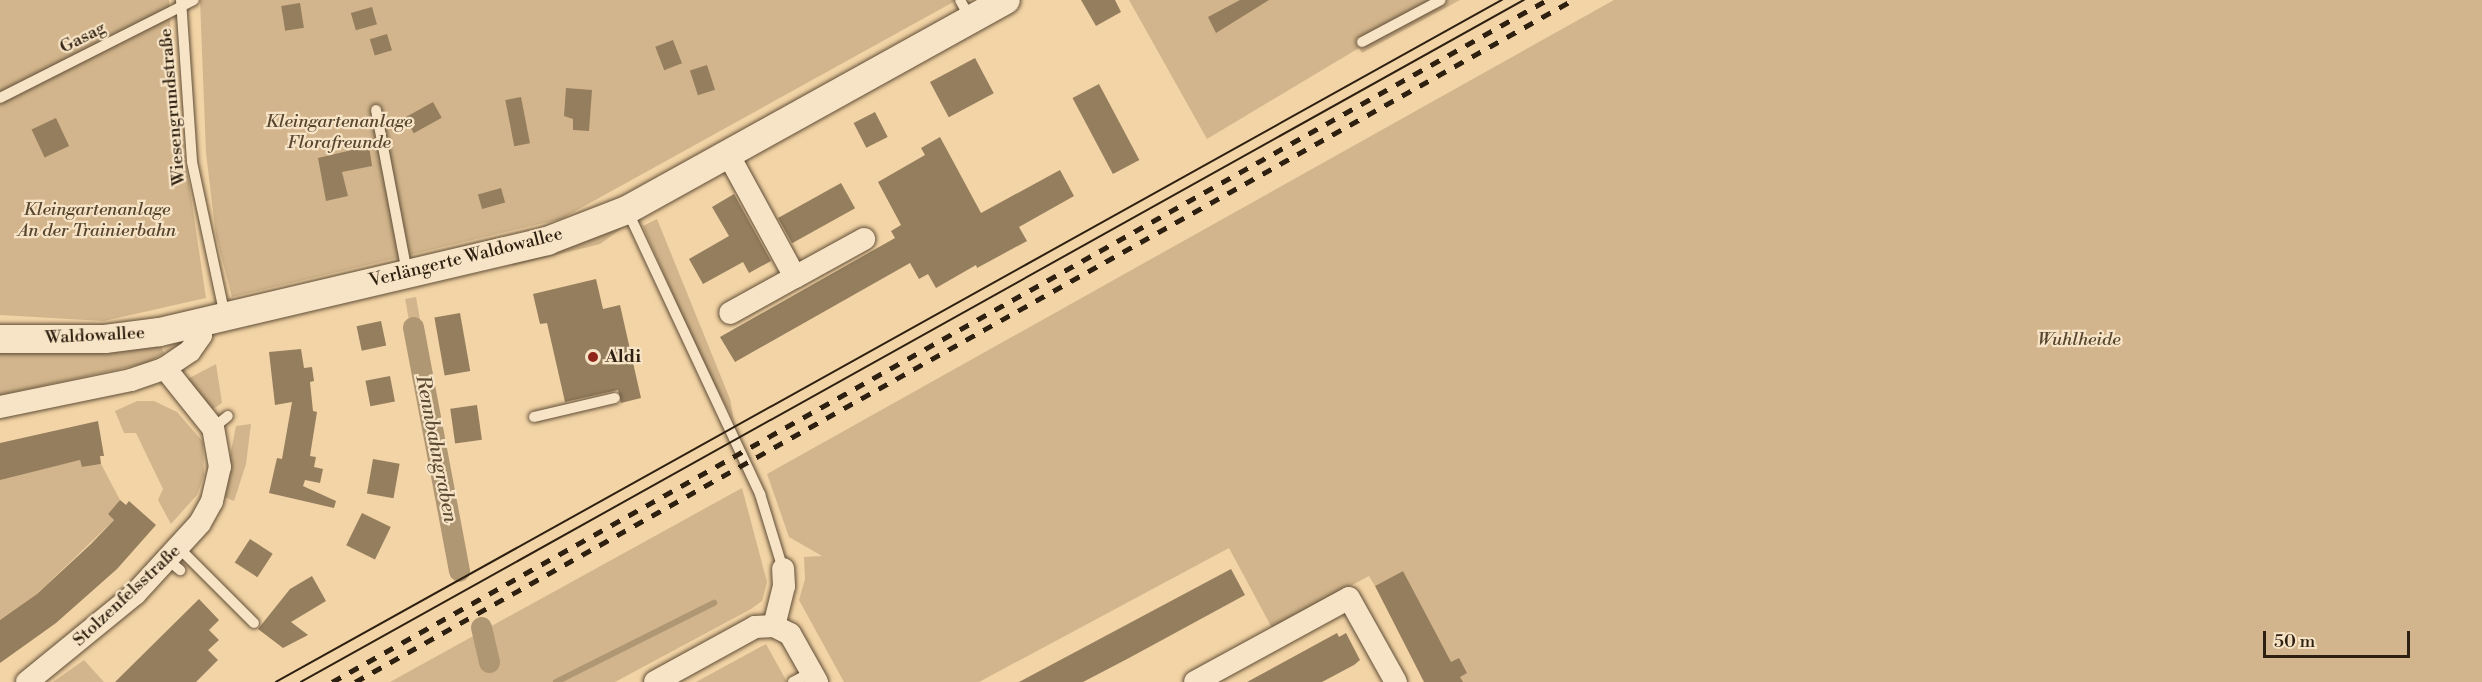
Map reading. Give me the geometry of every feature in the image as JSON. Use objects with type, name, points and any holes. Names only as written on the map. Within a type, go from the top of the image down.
[{"type":"street","name":"Verlängerte Waldowallee","points":[[213,320],[547,241],[627,210],[728,154],[965,10],[1006,0]]},
{"type":"street","points":[[728,154],[795,277]]},
{"type":"street","points":[[730,313],[864,239]]},
{"type":"street","name":"Waldowallee","points":[[0,339],[105,339],[213,320]]},
{"type":"street","points":[[0,407],[131,380],[165,368],[190,351],[213,320]]},
{"type":"street","name":"Stolzenfelsstraße","points":[[27,682],[99,626],[175,559],[206,515],[218,485],[220,422],[165,368]]},
{"type":"street","points":[[774,626],[784,586],[783,569]]},
{"type":"street","points":[[1195,682],[1350,598],[1396,682]]},
{"type":"street","points":[[655,682],[755,627],[774,626],[790,634],[808,679]]},
{"type":"lane","name":"Gasag","points":[[0,98],[181,3],[194,0]]},
{"type":"lane","points":[[1362,42],[1442,0]]},
{"type":"lane","name":"Wiesengrundstraße","points":[[181,3],[192,162],[213,320]]},
{"type":"lane","points":[[376,110],[408,274]]},
{"type":"lane","points":[[627,210],[760,494],[783,569]]},
{"type":"lane","points":[[534,417],[615,399]]},
{"type":"lane","points":[[175,559],[254,623]]},
{"type":"green space","name":"Kleingartenanlage An der Trainierbahn","points":[[0,0],[169,0],[173,76],[206,298],[104,321],[0,315]]},
{"type":"green space","name":"Kleingartenanlage Florafreunde","points":[[200,0],[957,0],[561,219],[232,297],[216,236],[206,153]]},
{"type":"green space","points":[[1129,0],[1460,0],[1362,53],[1359,48],[1207,139]]},
{"type":"green space","name":"Wuhlheide","points":[[1614,0],[2482,0],[2482,682],[1459,682],[1403,571],[1375,586],[1369,576],[1272,628],[1229,548],[979,682],[844,682],[799,600],[805,579],[804,557],[822,556],[789,537],[767,474]]},
{"type":"green space","points":[[657,219],[730,399],[734,421],[700,357],[643,226]]},
{"type":"green space","points":[[628,224],[600,244],[512,266],[513,259]]},
{"type":"green space","points":[[416,297],[460,546],[449,548],[405,299]]},
{"type":"green space","points":[[160,344],[164,353],[147,363],[0,395],[0,350]]},
{"type":"green space","points":[[216,364],[222,403],[210,411],[180,383]]},
{"type":"green space","points":[[137,401],[154,401],[177,412],[203,442],[204,475],[197,495],[171,524],[158,500],[163,489],[136,433],[124,433],[115,411]]},
{"type":"green space","points":[[251,424],[246,464],[234,501],[222,496],[236,426]]},
{"type":"green space","points":[[80,460],[83,467],[101,464],[120,500],[108,514],[114,520],[37,594],[0,620],[0,479]]},
{"type":"green space","points":[[742,488],[767,582],[762,601],[751,609],[615,682],[390,682]]},
{"type":"green space","points":[[766,644],[787,682],[696,682]]},
{"type":"green space","points":[[84,660],[104,682],[53,682]]},
{"type":"building","points":[[1081,0],[1115,0],[1121,12],[1096,26]]},
{"type":"building","points":[[1240,0],[1269,0],[1216,33],[1208,17]]},
{"type":"building","points":[[300,3],[304,28],[285,31],[281,6]]},
{"type":"building","points":[[372,7],[377,24],[356,30],[351,13]]},
{"type":"building","points":[[387,34],[392,50],[375,56],[370,39]]},
{"type":"building","points":[[673,40],[682,63],[664,70],[655,47]]},
{"type":"building","points":[[975,58],[994,93],[949,117],[930,82]]},
{"type":"building","points":[[707,65],[715,90],[698,95],[690,71]]},
{"type":"building","points":[[1099,84],[1139,160],[1113,174],[1073,98]]},
{"type":"building","points":[[566,88],[592,90],[589,131],[573,130],[573,119],[564,116]]},
{"type":"building","points":[[521,97],[530,143],[514,146],[505,100]]},
{"type":"building","points":[[433,102],[442,118],[414,133],[405,118]]},
{"type":"building","points":[[875,112],[888,137],[866,148],[854,123]]},
{"type":"building","points":[[56,118],[69,146],[45,158],[32,129]]},
{"type":"building","points":[[940,137],[981,213],[1060,170],[1074,196],[1019,227],[1027,241],[977,268],[976,265],[936,288],[928,274],[919,279],[910,263],[735,362],[720,337],[895,238],[891,231],[901,225],[878,182],[925,155],[921,148]]},
{"type":"building","points":[[369,146],[372,166],[342,172],[348,196],[326,201],[318,158]]},
{"type":"building","points":[[841,183],[855,208],[792,243],[778,218]]},
{"type":"building","points":[[501,188],[505,202],[482,209],[478,195]]},
{"type":"building","points":[[734,194],[771,261],[749,273],[743,262],[703,284],[689,259],[729,236],[712,207]]},
{"type":"building","name":"Aldi","points":[[596,279],[603,309],[620,305],[641,398],[621,403],[618,390],[565,402],[547,323],[540,324],[533,294]]},
{"type":"building","points":[[460,313],[470,371],[445,376],[434,318]]},
{"type":"building","points":[[381,321],[386,345],[362,351],[357,326]]},
{"type":"building","points":[[301,349],[304,368],[312,367],[314,381],[310,382],[313,411],[317,412],[310,456],[316,457],[314,467],[323,469],[320,483],[305,480],[303,486],[336,501],[334,508],[269,493],[277,458],[282,459],[292,402],[275,405],[269,352]]},
{"type":"building","points":[[390,376],[395,402],[370,406],[365,381]]},
{"type":"building","points":[[477,405],[482,440],[455,443],[450,409]]},
{"type":"building","points":[[98,421],[104,456],[100,456],[101,464],[82,467],[80,460],[0,480],[0,443]]},
{"type":"building","points":[[373,459],[400,464],[394,498],[367,493]]},
{"type":"building","points":[[120,500],[126,505],[129,501],[156,525],[117,569],[56,623],[0,663],[0,620],[37,594],[91,544],[114,520],[108,514]]},
{"type":"building","points":[[362,513],[391,527],[375,559],[346,545]]},
{"type":"building","points":[[250,539],[273,554],[257,577],[235,562]]},
{"type":"building","points":[[1231,569],[1245,595],[1129,658],[1083,682],[1019,682]]},
{"type":"building","points":[[1403,571],[1451,662],[1459,658],[1467,673],[1460,677],[1463,682],[1424,682],[1375,586]]},
{"type":"building","points":[[312,576],[326,601],[291,622],[308,635],[283,648],[258,629],[290,589]]},
{"type":"building","points":[[199,599],[219,620],[209,630],[219,640],[208,650],[218,660],[196,682],[115,682]]},
{"type":"building","points":[[1337,633],[1339,637],[1346,633],[1360,660],[1354,665],[1322,682],[1247,682]]},
{"type":"waterway","name":"Rennbahngraben","points":[[413,327],[459,571]]},
{"type":"waterway","name":"Rennbahngraben","points":[[556,682],[714,603]]},
{"type":"waterway","name":"Rennbahngraben","points":[[481,627],[489,662]]},
{"type":"tram line","points":[[276,682],[1502,0]]},
{"type":"tram line","points":[[301,682],[1524,0]]},
{"type":"railway","points":[[332,682],[1547,0]]},
{"type":"railway","points":[[355,682],[1573,0]]},
{"type":"place","name":"Aldi","points":[[593,357]]}]
